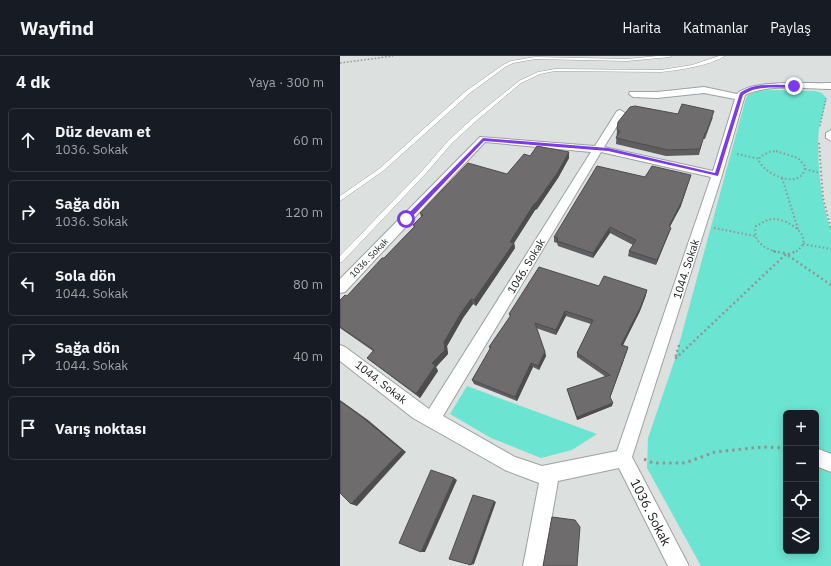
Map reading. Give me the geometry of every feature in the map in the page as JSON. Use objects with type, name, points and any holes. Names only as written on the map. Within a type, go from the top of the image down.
[{"type":"street","points":[[633,94],[657,95],[704,90],[740,97],[746,90],[763,87],[831,86]]},
{"type":"street","name":"1044. Sokak","points":[[340,352],[418,412],[510,464],[542,475],[625,454],[717,175],[740,97]]},
{"type":"street","name":"1046. Sokak","points":[[432,419],[597,148],[620,113]]},
{"type":"street","points":[[831,133],[831,138]]},
{"type":"street","name":"1036. Sokak","points":[[340,288],[483,139],[597,148],[717,175]]},
{"type":"street","name":"1036. Sokak","points":[[625,454],[679,566]]},
{"type":"street","points":[[819,458],[831,463]]},
{"type":"street","points":[[533,566],[550,473]]},
{"type":"lane","points":[[340,199],[381,170],[468,92],[508,64],[524,59],[535,58],[627,60],[670,56]]},
{"type":"lane","points":[[340,260],[425,171],[450,142],[486,109],[527,78],[539,73],[555,70],[678,70],[723,56]]},
{"type":"path","points":[[340,64],[393,56]]},
{"type":"path","points":[[819,129],[827,99],[825,96]]},
{"type":"path","points":[[819,142],[820,173],[825,208],[831,229]]},
{"type":"path","points":[[769,152],[784,152],[797,157],[802,162],[805,170],[797,177],[782,178],[769,174],[764,170],[760,165],[760,159],[764,154],[769,152]]},
{"type":"path","points":[[732,153],[760,159]]},
{"type":"path","points":[[805,170],[820,173]]},
{"type":"path","points":[[679,344],[675,359],[786,254],[799,250],[803,244],[803,240],[782,178]]},
{"type":"path","points":[[799,231],[782,220],[767,220],[760,222],[754,231],[758,241],[770,250],[786,254],[831,285]]},
{"type":"path","points":[[711,227],[755,236]]},
{"type":"path","points":[[803,244],[831,249]]},
{"type":"path","points":[[625,454],[653,463],[685,463],[715,452],[762,447],[783,448]]},
{"type":"green space","points":[[759,91],[815,91],[822,93],[827,99],[819,129],[818,152],[824,207],[831,229],[831,566],[701,566],[647,468],[648,438],[675,359],[746,98]]},
{"type":"green space","points":[[467,386],[597,434],[572,450],[541,458],[491,438],[450,414]]},
{"type":"building","points":[[682,104],[714,111],[700,149],[668,150],[616,138],[620,131],[617,130],[618,122],[630,107],[635,106],[678,114]]},
{"type":"building","points":[[537,146],[569,152],[558,172],[534,204],[510,242],[514,243],[474,300],[471,299],[461,313],[444,342],[445,350],[432,363],[435,366],[416,394],[367,358],[374,350],[340,327],[340,300],[345,295],[347,296],[382,258],[384,258],[415,226],[413,225],[423,215],[420,213],[468,163],[507,174],[524,154],[530,156]]},
{"type":"building","points":[[597,166],[645,177],[652,166],[691,175],[682,201],[669,226],[671,228],[657,260],[629,251],[636,240],[610,227],[593,253],[557,241],[558,238],[554,237]]},
{"type":"building","points":[[539,267],[599,286],[604,276],[647,290],[641,306],[621,345],[628,347],[610,397],[613,403],[577,417],[567,389],[610,375],[577,353],[593,320],[565,311],[556,330],[535,323],[545,352],[538,366],[531,363],[515,397],[472,380],[491,347],[489,347],[511,315],[509,314]]},
{"type":"building","points":[[340,401],[402,450],[351,504],[340,493]]},
{"type":"building","points":[[431,470],[454,478],[421,552],[399,543]]},
{"type":"building","points":[[473,495],[494,501],[471,565],[449,559]]},
{"type":"building","points":[[552,517],[575,520],[580,527],[577,566],[543,566]]},
{"type":"route","points":[[406,219],[483,139],[608,150],[717,175],[741,94],[746,90],[753,88],[794,86]]}]
